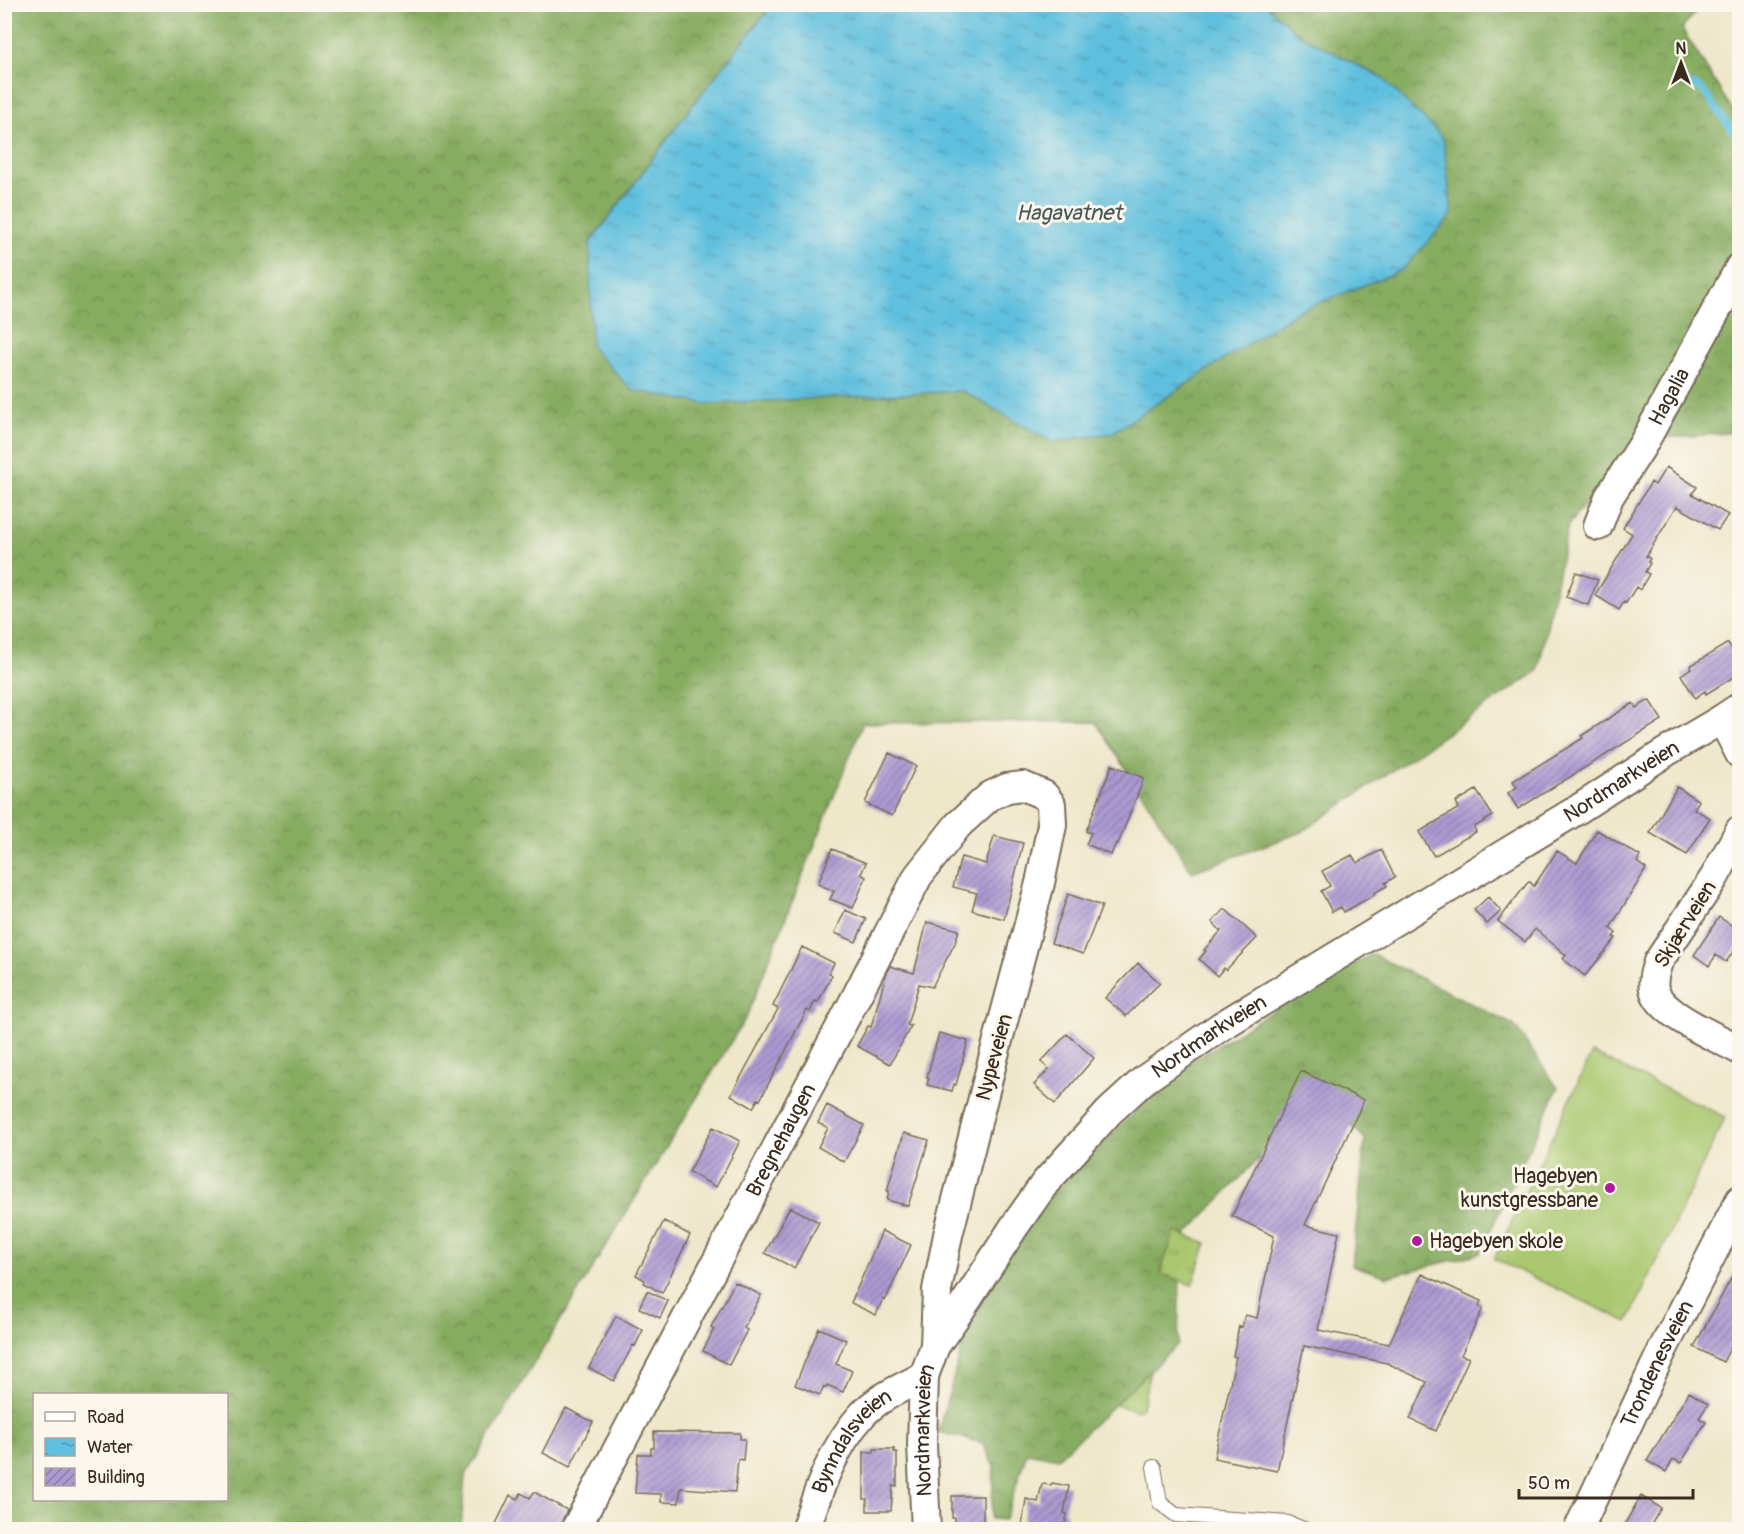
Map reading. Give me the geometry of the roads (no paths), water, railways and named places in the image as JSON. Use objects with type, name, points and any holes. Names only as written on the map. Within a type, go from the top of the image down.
[{"type":"street","name":"Hagalia","points":[[1598,526],[1609,497],[1642,446],[1740,267]]},
{"type":"street","points":[[1731,713],[1740,754]]},
{"type":"street","name":"Nordmarkveien","points":[[926,1530],[922,1445],[924,1376],[935,1346],[1046,1183],[1109,1112],[1144,1080],[1183,1051],[1731,713]]},
{"type":"street","name":"Nypeveien","points":[[935,1346],[937,1290],[948,1235],[1040,883],[1052,825],[1051,804],[1044,795],[1023,786]]},
{"type":"street","name":"Bregnehaugen","points":[[575,1530],[918,876],[958,825],[990,796],[1007,788],[1023,786]]},
{"type":"street","name":"Skjærveien","points":[[1740,830],[1714,878],[1658,962],[1654,976],[1654,989],[1659,1002],[1673,1014],[1740,1050]]},
{"type":"street","name":"Trondenesveien","points":[[1578,1530],[1663,1349],[1740,1200]]},
{"type":"street","name":"Bynndalsveien","points":[[806,1530],[827,1471],[840,1445],[862,1414],[881,1399],[924,1376]]},
{"type":"lane","points":[[1154,1467],[1160,1503],[1176,1515],[1288,1523],[1306,1530]]},
{"type":"water","name":"Hagavatnet","points":[[772,5],[1266,5],[1296,33],[1382,78],[1443,138],[1452,215],[1402,270],[1296,312],[1112,433],[1052,442],[963,391],[706,404],[632,390],[591,347],[590,243],[695,102]]},
{"type":"waterway","points":[[1678,80],[1702,89],[1740,141]]},
{"type":"place","name":"Hagebyen kunstgressbane","points":[[1610,1188]]},
{"type":"place","name":"Hagebyen skole","points":[[1417,1241]]}]
